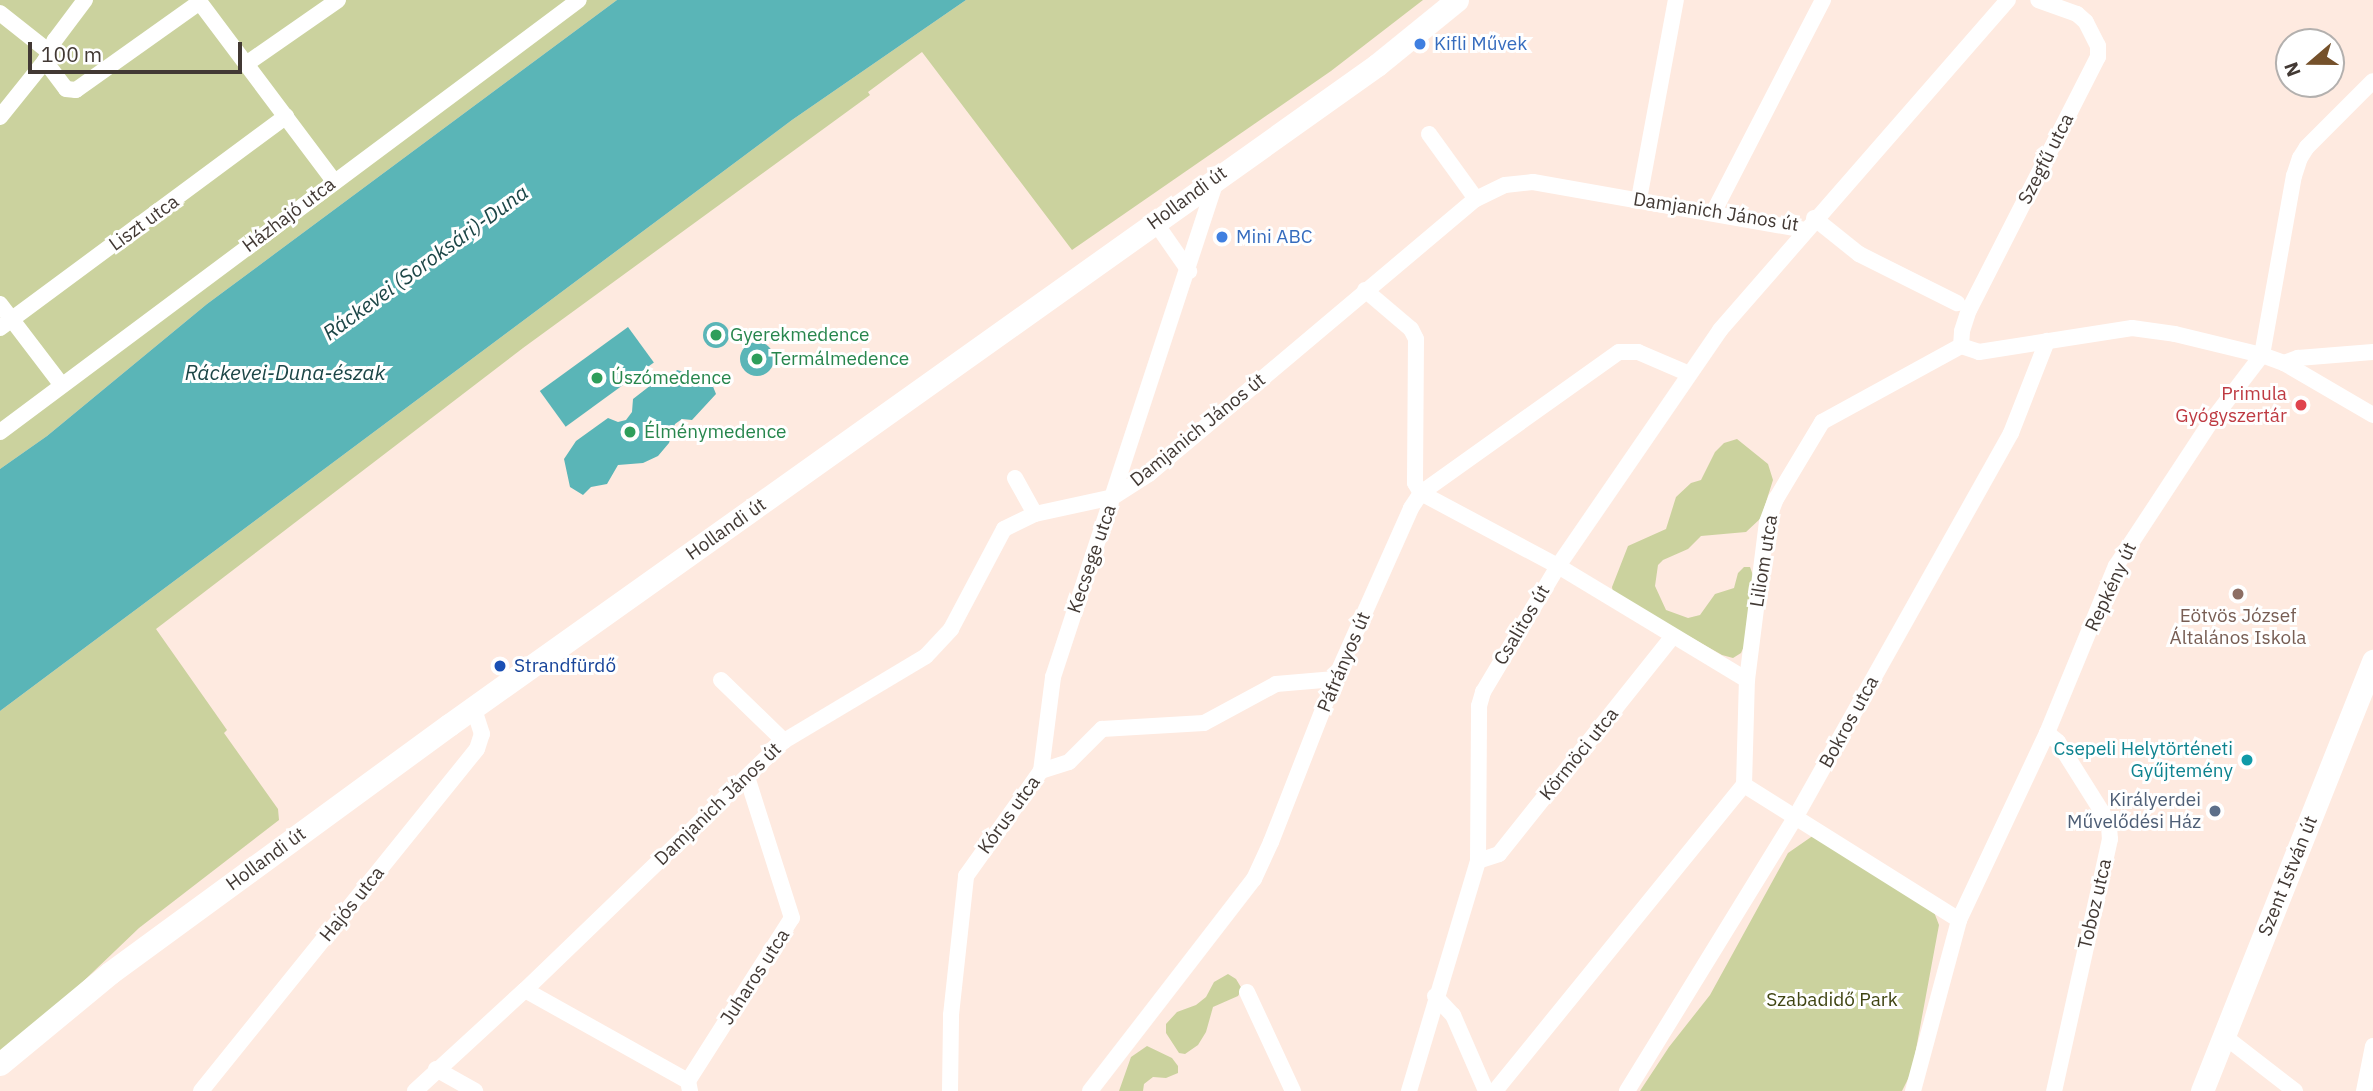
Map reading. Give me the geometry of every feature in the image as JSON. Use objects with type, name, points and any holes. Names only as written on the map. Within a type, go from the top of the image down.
[{"type":"street","points":[[0,117],[85,0]]},
{"type":"street","points":[[246,64],[338,0]]},
{"type":"street","name":"Házhajó utca","points":[[0,432],[61,384],[91,366],[333,180],[356,167],[561,6],[579,0]]},
{"type":"street","name":"Hollandi út","points":[[0,1064],[110,973],[474,709],[1377,65],[1457,0]]},
{"type":"street","points":[[1639,200],[1676,0]]},
{"type":"street","points":[[1713,213],[1823,0]]},
{"type":"street","name":"Damjanich János út","points":[[415,1091],[525,990],[784,741],[926,656],[951,629],[1004,529],[1035,514],[1113,497],[1149,474],[1476,199],[1494,188],[1519,182],[1713,213],[1809,224],[2008,0]]},
{"type":"street","name":"Szegfű utca","points":[[1961,346],[1962,331],[1969,310],[2098,57],[2098,46],[2086,22],[2077,13],[2038,0]]},
{"type":"street","points":[[0,13],[46,56],[66,89],[76,90],[199,1],[333,180]]},
{"type":"street","name":"Repkény út","points":[[1913,1091],[1959,920],[2047,733],[2116,566],[2210,423],[2262,355],[2294,176],[2300,158],[2307,147],[2373,80]]},
{"type":"street","name":"Liszt utca","points":[[6,324],[286,116]]},
{"type":"street","points":[[1429,134],[1476,199]]},
{"type":"street","name":"Kecsege utca","points":[[1041,771],[1053,677],[1189,271],[1218,176]]},
{"type":"street","points":[[1155,222],[1189,271]]},
{"type":"street","points":[[1809,224],[1858,254],[1957,303]]},
{"type":"street","name":"Csalitos út","points":[[1409,1091],[1435,996],[1478,861],[1479,706],[1483,692],[1558,566],[1687,373],[1744,299],[1796,245],[1809,224]]},
{"type":"street","points":[[1365,290],[1411,329],[1416,339],[1415,483],[1421,493],[1558,566],[1747,680]]},
{"type":"street","points":[[0,304],[6,324],[61,384]]},
{"type":"street","points":[[1961,346],[1979,352],[2132,328],[2175,334],[2284,363],[2373,415]]},
{"type":"street","name":"Bokros utca","points":[[1628,1091],[1795,818],[2011,433],[2047,341]]},
{"type":"street","name":"Liliom utca","points":[[1744,785],[1747,680],[1767,522],[1776,499],[1814,432],[1834,414],[1961,346]]},
{"type":"street","name":"Páfrányos út","points":[[1090,1091],[1254,879],[1335,679],[1411,508],[1421,493],[1619,352],[1638,352],[1687,373]]},
{"type":"street","points":[[2284,363],[2298,358],[2373,352]]},
{"type":"street","points":[[1015,478],[1035,514]]},
{"type":"street","name":"Körmöci utca","points":[[1478,861],[1499,855],[1672,637]]},
{"type":"street","name":"Szent István út","points":[[2202,1091],[2373,661]]},
{"type":"street","name":"Kórus utca","points":[[950,1091],[951,1015],[966,876],[1041,771],[1069,762],[1102,729],[1204,723],[1276,684],[1335,679]]},
{"type":"street","points":[[721,680],[784,741]]},
{"type":"street","name":"Hajós utca","points":[[201,1091],[477,749],[482,734],[474,709]]},
{"type":"street","name":"Toboz utca","points":[[2047,733],[2058,742],[2102,812],[2109,826],[2110,839],[2054,1091]]},
{"type":"street","name":"Juharos utca","points":[[689,1086],[792,918],[747,776]]},
{"type":"street","points":[[1495,1091],[1744,785],[1959,920]]},
{"type":"street","points":[[525,990],[689,1086]]},
{"type":"street","points":[[1247,992],[1293,1091]]},
{"type":"street","points":[[1435,996],[1453,1015],[1486,1091]]},
{"type":"street","points":[[2224,1036],[2295,1091]]},
{"type":"street","points":[[2364,1091],[2373,1046]]},
{"type":"street","points":[[436,1069],[475,1091]]},
{"type":"green space","points":[[0,0],[617,0],[207,304],[47,436],[0,469]]},
{"type":"green space","points":[[966,0],[1423,0],[1331,71],[1072,250],[922,52],[868,92],[870,95],[523,348],[156,629],[227,730],[224,733],[278,809],[279,820],[139,928],[0,1061],[0,711],[792,120]]},
{"type":"green space","points":[[1737,439],[1768,464],[1773,480],[1761,518],[1746,532],[1701,536],[1688,549],[1663,560],[1658,565],[1655,586],[1666,610],[1688,618],[1700,615],[1715,594],[1734,588],[1738,573],[1744,567],[1750,567],[1754,578],[1747,640],[1741,653],[1733,658],[1722,655],[1613,593],[1612,587],[1628,546],[1666,529],[1676,497],[1691,483],[1701,480],[1715,452],[1724,443]]},
{"type":"green space","name":"Szabadidő Park","points":[[1814,835],[1934,912],[1939,925],[1912,1071],[1902,1091],[1640,1091],[1669,1047],[1710,995],[1788,853]]},
{"type":"green space","points":[[1228,974],[1236,979],[1242,989],[1238,996],[1213,1007],[1206,1032],[1198,1045],[1185,1054],[1179,1053],[1166,1033],[1166,1024],[1177,1012],[1196,1005],[1206,997],[1214,982]]},
{"type":"green space","points":[[1147,1046],[1172,1058],[1178,1066],[1178,1073],[1166,1078],[1153,1077],[1144,1084],[1143,1091],[1119,1091],[1131,1057]]},
{"type":"water","name":"Ráckevei-Duna-észak","points":[[617,0],[966,0],[792,120],[0,711],[0,469],[47,436],[207,304]]},
{"type":"water","name":"Gyerekmedence","points":[[716,322],[725,326],[729,335],[725,344],[716,348],[707,344],[703,335],[707,326]]},
{"type":"water","name":"Úszómedence","points":[[628,327],[654,363],[566,427],[540,391]]},
{"type":"water","name":"Termálmedence","points":[[757,342],[769,347],[774,359],[769,371],[757,376],[745,371],[740,359],[745,347]]},
{"type":"water","name":"Élménymedence","points":[[677,370],[710,379],[716,394],[692,420],[682,419],[675,424],[669,443],[658,456],[643,463],[618,465],[607,484],[591,487],[583,495],[570,487],[564,459],[576,441],[608,418],[618,422],[626,420],[632,412],[633,399],[660,378],[668,380]]},
{"type":"place","name":"Kifli Művek","points":[[1420,44]]},
{"type":"place","name":"Mini ABC","points":[[1222,237]]},
{"type":"place","name":"Gyerekmedence","points":[[716,335]]},
{"type":"place","name":"Termálmedence","points":[[757,359]]},
{"type":"place","name":"Úszómedence","points":[[597,378]]},
{"type":"place","name":"Primula Gyógyszertár","points":[[2301,405]]},
{"type":"place","name":"Élménymedence","points":[[630,432]]},
{"type":"place","name":"Eötvös József Általános Iskola","points":[[2238,594]]},
{"type":"place","name":"Strandfürdő","points":[[500,666]]},
{"type":"place","name":"Csepeli Helytörténeti Gyűjtemény","points":[[2247,760]]},
{"type":"place","name":"Királyerdei Művelődési Ház","points":[[2215,811]]},
{"type":"water label","name":"Ráckevei (Soroksári)-Duna","points":[[425,262]]}]
